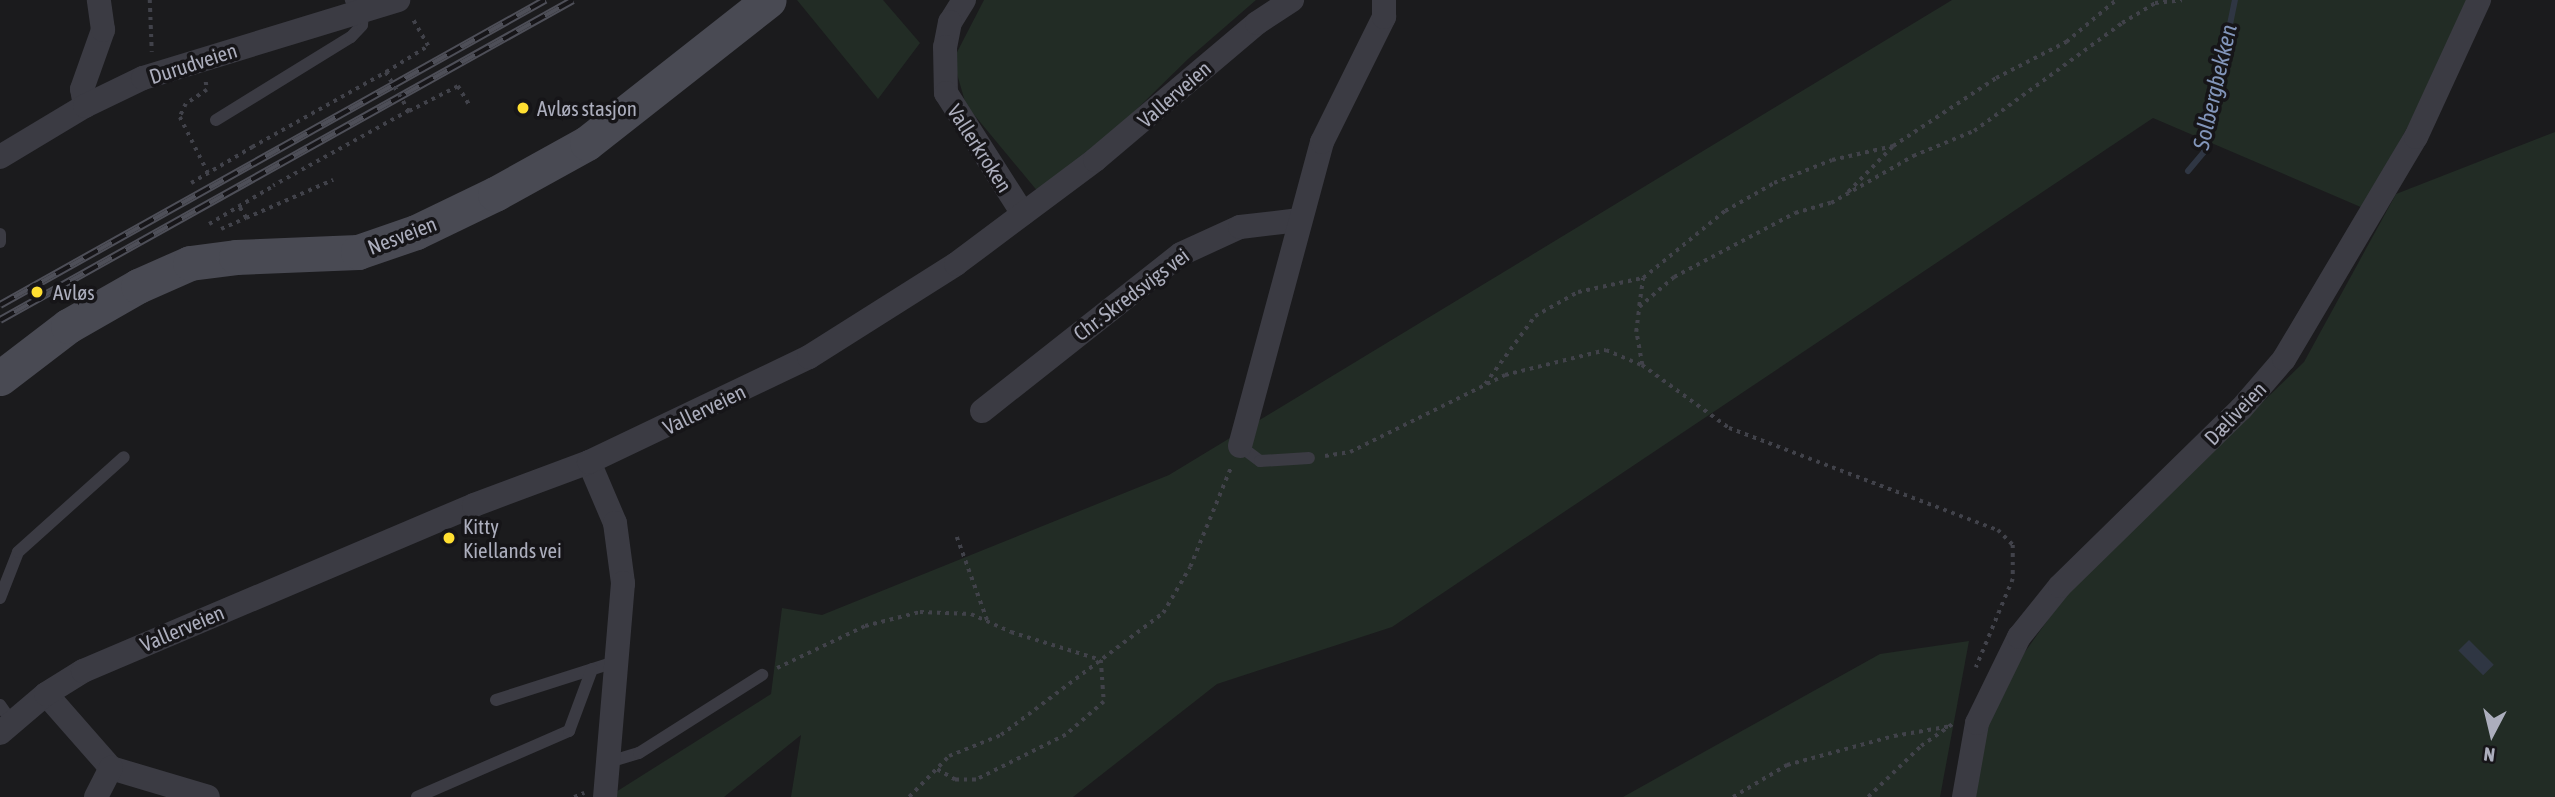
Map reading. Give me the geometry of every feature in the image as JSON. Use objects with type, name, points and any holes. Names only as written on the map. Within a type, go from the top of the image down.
[{"type":"street","points":[[85,106],[82,89],[103,30],[99,0]]},
{"type":"street","name":"Nesveien","points":[[0,378],[68,326],[138,286],[190,263],[236,257],[320,257],[358,251],[416,232],[495,194],[587,143],[769,0]]},
{"type":"street","name":"Vallerkroken","points":[[964,0],[950,22],[945,47],[946,93],[1023,214]]},
{"type":"street","name":"Vallerveien","points":[[4,720],[83,671],[285,583],[589,462],[808,357],[956,264],[1143,122],[1257,23],[1292,0]]},
{"type":"street","points":[[1240,446],[1322,142],[1384,17],[1384,0]]},
{"type":"street","name":"Dæliveien","points":[[1964,797],[1977,723],[2019,637],[2060,586],[2241,410],[2284,359],[2416,137],[2479,0]]},
{"type":"street","name":"Durudveien","points":[[0,157],[85,106],[155,74],[357,7],[403,6]]},
{"type":"street","name":"Chr. Skredsvigs vei","points":[[982,411],[1181,254],[1240,227],[1300,220]]},
{"type":"street","points":[[589,462],[615,523],[621,559],[624,615],[605,797]]},
{"type":"street","points":[[46,694],[111,768],[208,797]]},
{"type":"street","points":[[96,797],[111,768]]},
{"type":"lane","points":[[216,120],[351,37],[362,25],[357,7]]},
{"type":"lane","points":[[0,234],[0,242]]},
{"type":"lane","points":[[1240,446],[1260,461],[1309,458]]},
{"type":"lane","points":[[0,598],[18,552],[124,457]]},
{"type":"lane","points":[[496,700],[619,661]]},
{"type":"lane","points":[[417,797],[569,731],[592,669]]},
{"type":"lane","points":[[608,762],[639,752],[762,676]]},
{"type":"path","points":[[150,0],[155,74]]},
{"type":"path","points":[[1845,195],[1893,146],[1996,79],[2066,42],[2116,0]]},
{"type":"path","points":[[1639,307],[1674,277],[1794,213],[1845,195],[1913,156],[1974,131],[2155,3],[2182,0]]},
{"type":"path","points":[[191,183],[428,46],[403,6]]},
{"type":"path","points":[[201,59],[207,90],[186,104],[180,117],[208,173]]},
{"type":"path","points":[[386,72],[409,111]]},
{"type":"path","points":[[209,224],[454,87],[469,104]]},
{"type":"path","points":[[1483,387],[1535,316],[1578,292],[1643,278],[1725,211],[1774,183],[1832,160],[1893,146]]},
{"type":"path","points":[[212,234],[333,180]]},
{"type":"path","points":[[239,207],[246,218]]},
{"type":"path","points":[[1642,365],[1636,332],[1643,278]]},
{"type":"path","points":[[1309,458],[1350,452],[1505,375],[1606,350],[1642,365],[1729,428],[1998,530],[2013,545],[2013,579],[1973,677]]},
{"type":"path","points":[[909,797],[949,757],[1001,735],[1163,612],[1190,566],[1240,446]]},
{"type":"path","points":[[957,537],[988,622]]},
{"type":"path","points":[[762,676],[866,626],[920,612],[971,614],[1101,660]]},
{"type":"path","points":[[936,769],[955,780],[976,780],[1066,735],[1104,702],[1101,660]]},
{"type":"path","points":[[1868,797],[1921,746],[1953,726],[1958,714]]},
{"type":"path","points":[[1734,797],[1787,765],[1894,736],[1953,726]]},
{"type":"shaded area","points":[[797,0],[883,0],[920,43],[878,99]]},
{"type":"shaded area","points":[[984,0],[1256,0],[1188,59],[1093,152],[1039,193],[966,105],[953,60]]},
{"type":"shaded area","points":[[1952,0],[2469,0],[2447,55],[2363,208],[2153,118],[1392,627],[1217,684],[1073,797],[791,797],[801,735],[724,797],[608,797],[771,694],[782,608],[822,615],[1169,475]]},
{"type":"shaded area","points":[[2555,132],[2555,797],[1976,797],[1982,717],[2022,656],[2070,589],[2304,362],[2396,194]]},
{"type":"shaded area","points":[[1969,641],[1940,797],[1623,797],[1880,654]]},
{"type":"water","points":[[2469,640],[2494,665],[2483,675],[2458,651]]},
{"type":"waterway","name":"Solbergbekken","points":[[2188,171],[2204,152],[2235,0]]},
{"type":"railway","points":[[0,305],[545,0]]},
{"type":"railway","points":[[0,320],[573,0]]},
{"type":"place","name":"Avløs stasjon","points":[[523,108]]},
{"type":"place","name":"Avløs","points":[[37,292]]},
{"type":"place","name":"Kitty Kiellands vei","points":[[449,538]]}]
